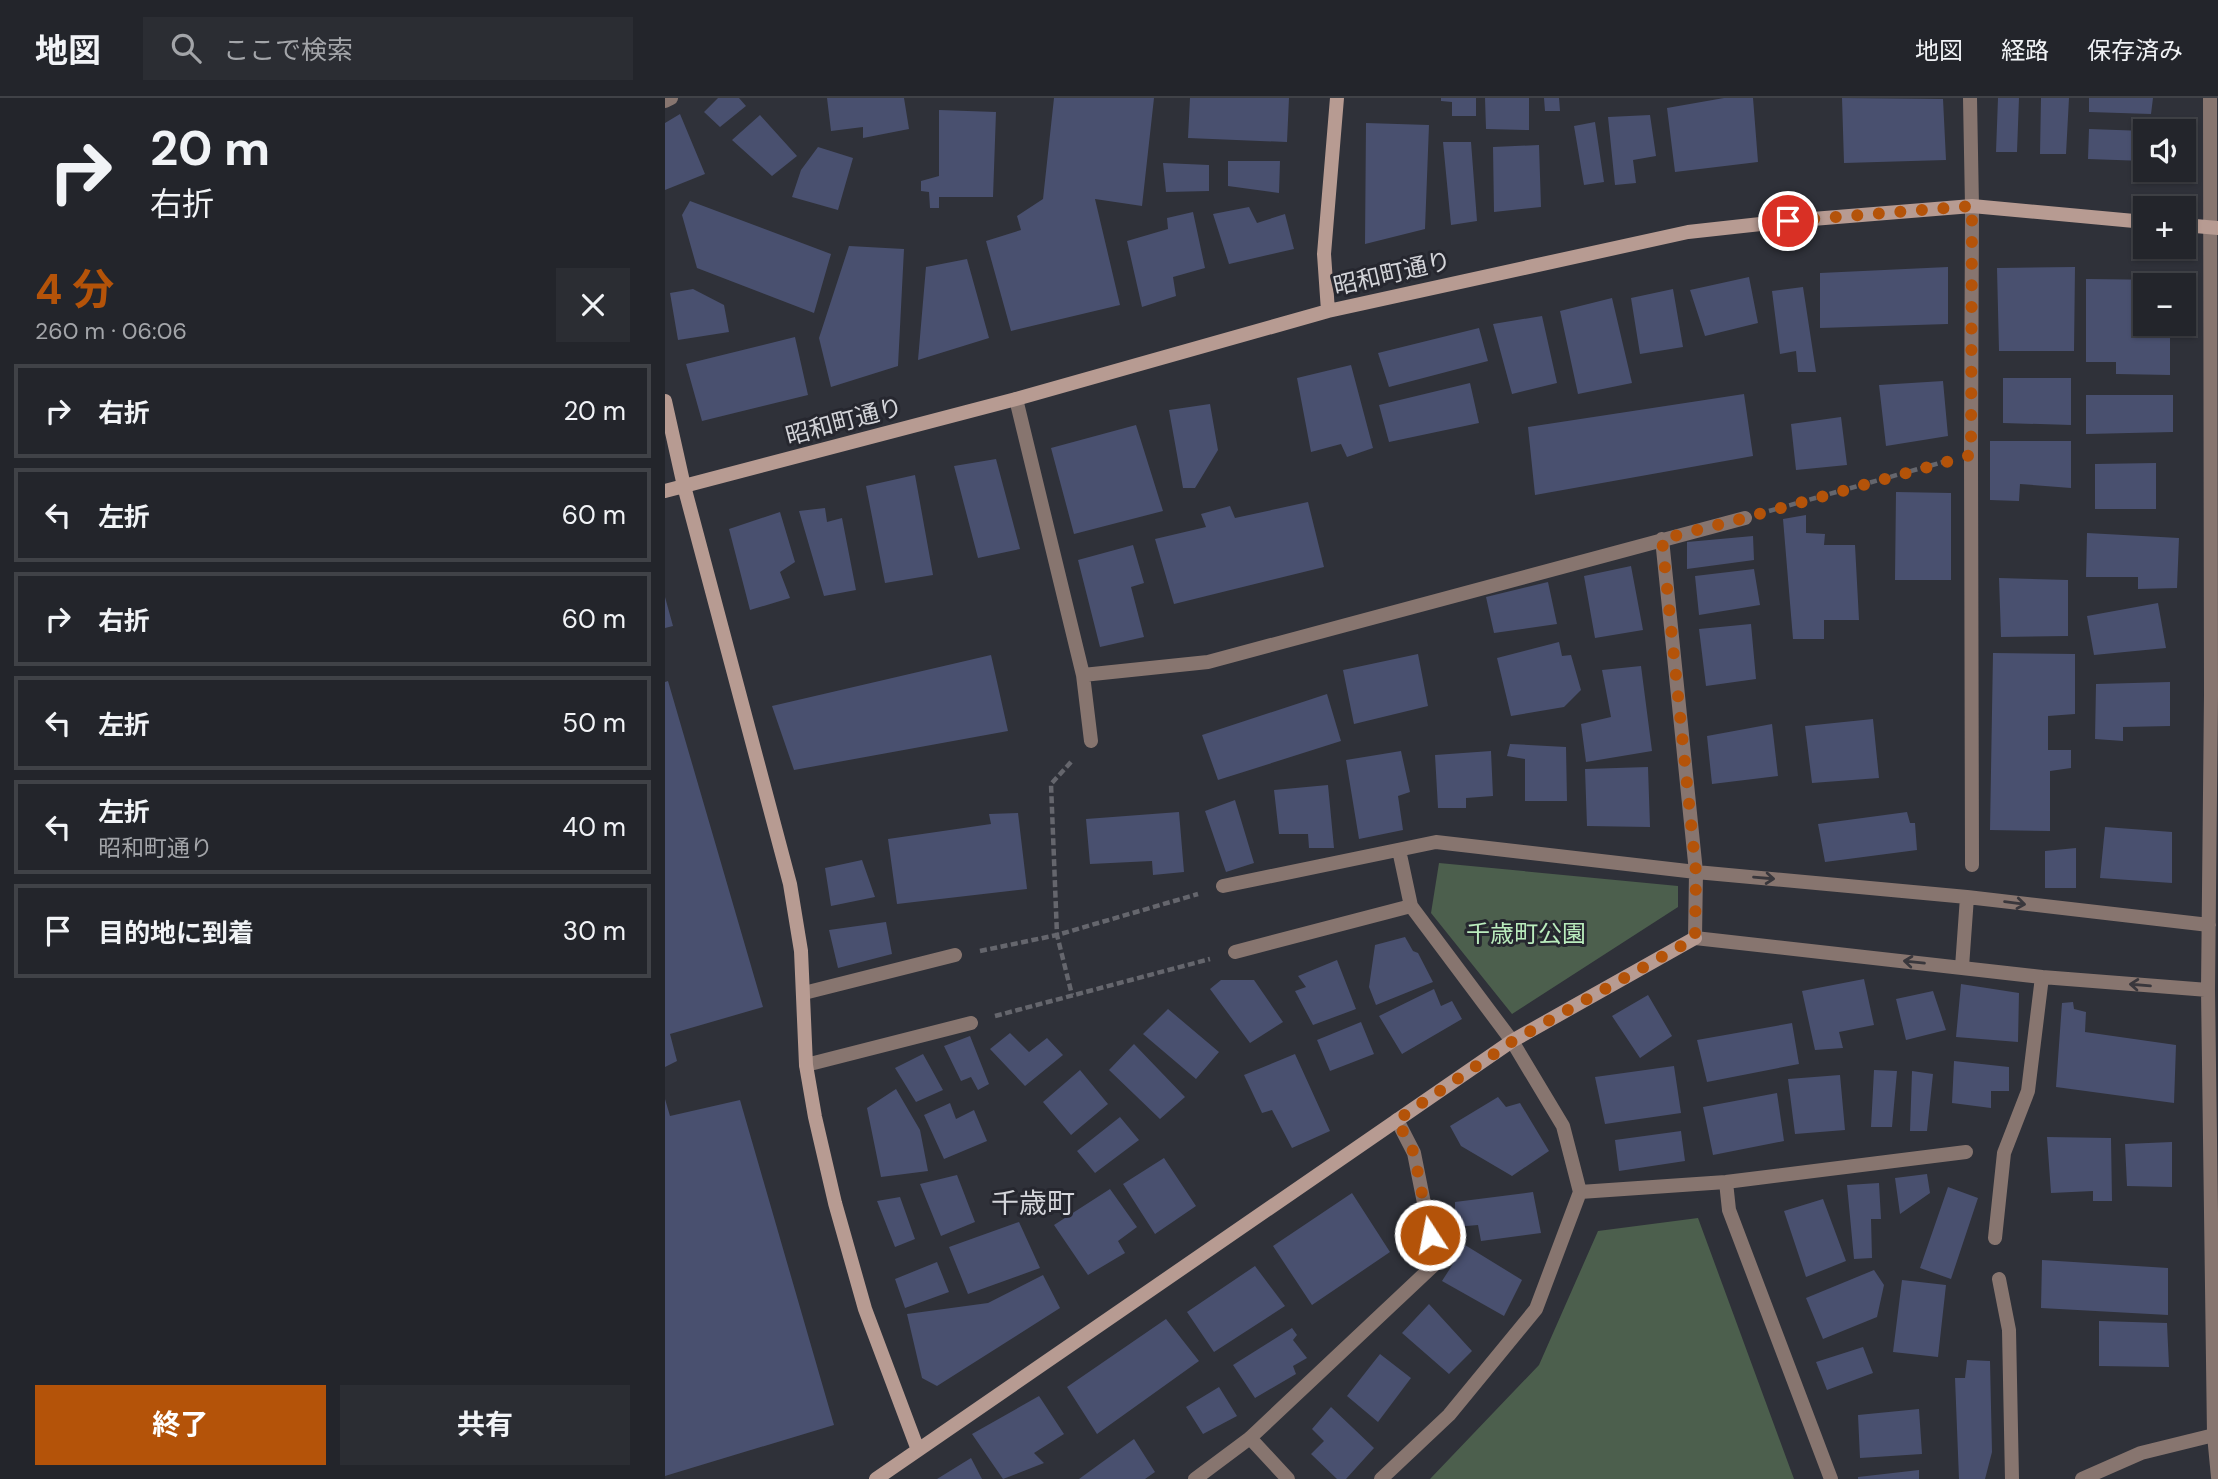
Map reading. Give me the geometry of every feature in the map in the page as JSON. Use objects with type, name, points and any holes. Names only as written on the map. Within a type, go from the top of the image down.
[{"type":"street","points":[[665,101],[671,98]]},
{"type":"street","points":[[1328,311],[1324,254],[1338,98]]},
{"type":"street","points":[[1970,98],[1972,865]]},
{"type":"street","points":[[2210,98],[2214,227],[2209,990],[2214,1435],[2218,1477]]},
{"type":"street","name":"昭和町通り","points":[[665,491],[1016,399],[1328,311],[1688,233],[1788,221],[1972,206],[2133,221]]},
{"type":"street","points":[[2196,226],[2214,227]]},
{"type":"street","points":[[1016,399],[1083,675],[1091,741]]},
{"type":"street","points":[[665,401],[684,486],[790,884],[801,951],[806,1065],[835,1203],[865,1309],[918,1450]]},
{"type":"street","points":[[1083,675],[1208,662],[1745,518]]},
{"type":"street","points":[[1662,539],[1696,872],[1695,938]]},
{"type":"street","points":[[1223,886],[1436,842],[2209,925]]},
{"type":"street","points":[[1381,1479],[1449,1415],[1536,1309],[1580,1192],[1563,1126],[1513,1041],[1411,906],[1398,850]]},
{"type":"street","points":[[1962,967],[1967,897]]},
{"type":"street","points":[[1235,952],[1411,906]]},
{"type":"street","points":[[876,1479],[1513,1041],[1695,938],[2042,977],[2209,990]]},
{"type":"street","points":[[804,993],[955,956]]},
{"type":"street","points":[[1995,1238],[2004,1153],[2028,1091],[2042,977]]},
{"type":"street","points":[[806,1065],[971,1023]]},
{"type":"street","points":[[1195,1479],[1250,1438],[1436,1263],[1414,1153],[1397,1120]]},
{"type":"street","points":[[1580,1192],[1726,1182],[1966,1152]]},
{"type":"street","points":[[1726,1182],[1729,1210],[1831,1479]]},
{"type":"street","points":[[1999,1279],[2009,1330],[2012,1479]]},
{"type":"street","points":[[2082,1479],[2141,1453],[2214,1435]]},
{"type":"street","points":[[1250,1438],[1288,1479]]},
{"type":"path","points":[[1745,518],[1971,455]]},
{"type":"path","points":[[1072,995],[1057,935],[1051,784],[1091,741]]},
{"type":"path","points":[[955,956],[1057,935],[1223,886]]},
{"type":"path","points":[[971,1023],[1235,952]]},
{"type":"green space","name":"千歳町公園","points":[[1439,863],[1678,886],[1678,907],[1512,1014],[1431,913]]},
{"type":"green space","points":[[1698,1218],[1794,1479],[1430,1479],[1539,1365],[1598,1231]]},
{"type":"building","points":[[718,98],[739,98],[746,106],[720,127],[704,112]]},
{"type":"building","points":[[827,98],[904,98],[909,129],[863,138],[863,127],[831,131]]},
{"type":"building","points":[[1054,98],[1154,98],[1142,206],[1095,199],[1120,305],[1011,331],[986,241],[1021,230],[1017,216],[1043,199]]},
{"type":"building","points":[[1190,98],[1289,98],[1287,142],[1188,138]]},
{"type":"building","points":[[1441,98],[1476,98],[1476,116],[1452,116],[1452,102],[1441,101]]},
{"type":"building","points":[[1485,98],[1529,98],[1529,130],[1486,129]]},
{"type":"building","points":[[1544,98],[1559,98],[1560,111],[1545,111]]},
{"type":"building","points":[[1724,98],[1753,98],[1758,162],[1675,172],[1667,108]]},
{"type":"building","points":[[1842,98],[1943,99],[1946,160],[1844,163]]},
{"type":"building","points":[[1998,98],[2019,98],[2017,152],[1996,152]]},
{"type":"building","points":[[2041,98],[2069,98],[2066,154],[2040,154]]},
{"type":"building","points":[[2089,98],[2153,98],[2151,114],[2089,112]]},
{"type":"building","points":[[939,110],[996,112],[993,197],[939,197],[939,208],[930,208],[929,192],[921,191],[921,181],[939,176]]},
{"type":"building","points":[[680,114],[705,174],[665,190],[665,123]]},
{"type":"building","points":[[760,115],[797,156],[772,176],[732,140]]},
{"type":"building","points":[[1650,115],[1656,156],[1633,160],[1636,183],[1615,185],[1608,117]]},
{"type":"building","points":[[1595,122],[1604,182],[1584,185],[1574,126]]},
{"type":"building","points":[[1366,123],[1429,125],[1425,229],[1365,244]]},
{"type":"building","points":[[2089,129],[2133,131],[2133,161],[2088,159]]},
{"type":"building","points":[[1443,142],[1471,142],[1477,221],[1451,225]]},
{"type":"building","points":[[1539,145],[1541,207],[1494,212],[1493,147]]},
{"type":"building","points":[[818,147],[853,158],[838,210],[792,197],[801,170]]},
{"type":"building","points":[[1228,161],[1280,161],[1279,193],[1228,186]]},
{"type":"building","points":[[1163,163],[1209,165],[1209,191],[1166,192]]},
{"type":"building","points":[[690,201],[831,254],[814,313],[697,268],[682,215]]},
{"type":"building","points":[[1249,207],[1257,223],[1285,214],[1294,249],[1229,264],[1213,214]]},
{"type":"building","points":[[1193,212],[1205,268],[1173,277],[1176,296],[1142,307],[1127,241],[1168,229],[1167,218]]},
{"type":"building","points":[[849,246],[904,249],[898,366],[831,387],[819,338]]},
{"type":"building","points":[[967,259],[989,338],[918,360],[926,267]]},
{"type":"building","points":[[1948,267],[1948,324],[1820,328],[1820,273]]},
{"type":"building","points":[[2075,267],[2074,351],[1999,351],[1997,268]]},
{"type":"building","points":[[1749,277],[1758,323],[1705,336],[1690,290]]},
{"type":"building","points":[[2086,279],[2133,280],[2133,336],[2170,336],[2170,375],[2116,374],[2116,362],[2086,362]]},
{"type":"building","points":[[1803,287],[1816,372],[1798,372],[1796,351],[1780,354],[1772,291]]},
{"type":"building","points":[[693,289],[724,305],[729,332],[678,340],[670,293]]},
{"type":"building","points":[[1673,289],[1683,347],[1640,354],[1631,298]]},
{"type":"building","points":[[1612,298],[1632,383],[1578,394],[1560,311]]},
{"type":"building","points":[[1542,316],[1557,383],[1512,394],[1493,324]]},
{"type":"building","points":[[1479,328],[1488,361],[1389,387],[1378,353]]},
{"type":"building","points":[[795,337],[808,395],[702,421],[686,364]]},
{"type":"building","points":[[1351,365],[1373,448],[1347,457],[1341,444],[1311,452],[1297,378]]},
{"type":"building","points":[[2003,378],[2071,378],[2071,425],[2003,423]]},
{"type":"building","points":[[1943,381],[1948,436],[1886,446],[1879,385]]},
{"type":"building","points":[[1470,383],[1479,423],[1389,442],[1379,405]]},
{"type":"building","points":[[1744,394],[1753,456],[1535,495],[1528,427]]},
{"type":"building","points":[[2086,395],[2173,395],[2173,432],[2086,434]]},
{"type":"building","points":[[1210,404],[1218,450],[1195,488],[1183,488],[1169,410]]},
{"type":"building","points":[[1841,417],[1847,465],[1796,470],[1791,424]]},
{"type":"building","points":[[1136,425],[1163,511],[1074,534],[1051,448]]},
{"type":"building","points":[[1990,441],[2071,441],[2071,488],[2020,484],[2019,501],[1990,500]]},
{"type":"building","points":[[996,459],[1020,549],[978,558],[954,466]]},
{"type":"building","points":[[2156,463],[2156,509],[2095,509],[2095,464]]},
{"type":"building","points":[[915,475],[933,575],[885,583],[866,486]]},
{"type":"building","points":[[1896,492],[1951,493],[1951,580],[1895,580]]},
{"type":"building","points":[[1308,502],[1324,567],[1174,604],[1155,539],[1206,527],[1201,514],[1230,506],[1235,518]]},
{"type":"building","points":[[825,508],[827,522],[842,518],[856,590],[824,596],[799,511]]},
{"type":"building","points":[[780,512],[795,562],[780,572],[790,598],[750,610],[729,529]]},
{"type":"building","points":[[1806,515],[1806,533],[1825,534],[1824,545],[1855,545],[1859,620],[1824,620],[1824,639],[1793,639],[1783,519]]},
{"type":"building","points":[[2087,533],[2179,538],[2177,588],[2138,589],[2138,577],[2086,577]]},
{"type":"building","points":[[1753,536],[1754,560],[1687,569],[1687,542]]},
{"type":"building","points":[[1133,545],[1144,583],[1131,587],[1144,637],[1100,647],[1078,560]]},
{"type":"building","points":[[1631,566],[1643,630],[1595,638],[1584,576]]},
{"type":"building","points":[[1754,569],[1760,605],[1699,615],[1695,576]]},
{"type":"building","points":[[1999,578],[2068,580],[2068,636],[2001,637]]},
{"type":"building","points":[[1548,582],[1557,624],[1494,633],[1486,597]]},
{"type":"building","points":[[665,597],[673,626],[665,628]]},
{"type":"building","points":[[2158,603],[2166,648],[2094,655],[2087,616]]},
{"type":"building","points":[[1751,624],[1756,679],[1706,686],[1699,629]]},
{"type":"building","points":[[1559,642],[1562,656],[1571,655],[1581,690],[1564,707],[1511,716],[1497,658]]},
{"type":"building","points":[[1993,653],[2075,654],[2075,714],[2048,716],[2048,750],[2071,750],[2071,768],[2050,771],[2050,831],[1990,830]]},
{"type":"building","points":[[1418,654],[1428,706],[1354,724],[1343,670]]},
{"type":"building","points":[[991,655],[1008,731],[794,770],[772,706]]},
{"type":"building","points":[[1641,666],[1652,751],[1586,762],[1581,724],[1611,717],[1602,670]]},
{"type":"building","points":[[668,681],[763,1007],[670,1034],[677,1061],[665,1067],[665,682]]},
{"type":"building","points":[[2170,682],[2170,726],[2123,727],[2123,741],[2095,739],[2096,684]]},
{"type":"building","points":[[1327,694],[1341,741],[1218,780],[1202,735]]},
{"type":"building","points":[[1873,719],[1879,778],[1812,783],[1805,726]]},
{"type":"building","points":[[1772,724],[1778,776],[1712,784],[1707,736]]},
{"type":"building","points":[[1510,744],[1566,747],[1567,801],[1525,801],[1525,759],[1507,756]]},
{"type":"building","points":[[1401,751],[1410,792],[1398,796],[1403,830],[1359,839],[1346,760]]},
{"type":"building","points":[[1491,751],[1493,796],[1466,798],[1466,808],[1438,808],[1435,755]]},
{"type":"building","points":[[1648,767],[1650,827],[1587,826],[1585,769]]},
{"type":"building","points":[[1328,785],[1334,848],[1309,848],[1308,834],[1279,834],[1274,790]]},
{"type":"building","points":[[1235,800],[1254,863],[1226,872],[1205,811]]},
{"type":"building","points":[[1179,812],[1184,872],[1153,875],[1152,861],[1090,864],[1086,819]]},
{"type":"building","points":[[1907,812],[1910,823],[1915,823],[1917,850],[1825,862],[1818,824]]},
{"type":"building","points":[[1018,813],[1027,889],[897,904],[888,839],[991,824],[989,814]]},
{"type":"building","points":[[2105,827],[2172,832],[2172,883],[2100,878]]},
{"type":"building","points":[[2076,848],[2076,888],[2045,888],[2045,851]]},
{"type":"building","points":[[862,860],[875,897],[831,906],[825,868]]},
{"type":"building","points":[[886,922],[892,954],[838,968],[829,930]]},
{"type":"building","points":[[1405,937],[1413,951],[1418,953],[1433,982],[1376,1005],[1369,987],[1375,945]]},
{"type":"building","points":[[1337,960],[1356,1009],[1313,1025],[1295,991],[1306,987],[1298,976]]},
{"type":"building","points":[[1864,979],[1874,1025],[1839,1032],[1843,1048],[1815,1050],[1802,991]]},
{"type":"building","points":[[1221,980],[1254,980],[1283,1022],[1250,1043],[1210,989]]},
{"type":"building","points":[[1961,984],[2019,993],[2018,1042],[1956,1037]]},
{"type":"building","points":[[1434,989],[1441,1006],[1452,1001],[1462,1019],[1402,1054],[1379,1016]]},
{"type":"building","points":[[1933,991],[1946,1030],[1906,1040],[1896,999]]},
{"type":"building","points":[[1648,995],[1672,1036],[1640,1058],[1612,1016]]},
{"type":"building","points":[[2073,1002],[2074,1009],[2086,1012],[2085,1032],[2176,1045],[2174,1103],[2056,1087],[2062,1003]]},
{"type":"building","points":[[1168,1009],[1219,1052],[1196,1079],[1143,1034]]},
{"type":"building","points":[[1361,1022],[1374,1054],[1330,1071],[1317,1040]]},
{"type":"building","points":[[1792,1023],[1799,1064],[1707,1082],[1697,1040]]},
{"type":"building","points":[[1010,1033],[1029,1052],[1047,1038],[1063,1055],[1025,1086],[990,1049]]},
{"type":"building","points":[[970,1036],[989,1084],[978,1090],[971,1077],[961,1081],[944,1046]]},
{"type":"building","points":[[1134,1044],[1185,1097],[1160,1119],[1109,1070]]},
{"type":"building","points":[[923,1054],[943,1090],[916,1102],[895,1068]]},
{"type":"building","points":[[1295,1054],[1330,1131],[1292,1148],[1272,1110],[1262,1113],[1244,1075]]},
{"type":"building","points":[[1954,1061],[2009,1067],[2009,1091],[1991,1091],[1991,1108],[1952,1103]]},
{"type":"building","points":[[1674,1066],[1681,1113],[1605,1124],[1595,1077]]},
{"type":"building","points":[[1080,1070],[1108,1104],[1071,1135],[1043,1102]]},
{"type":"building","points":[[1874,1070],[1897,1071],[1892,1127],[1871,1127]]},
{"type":"building","points":[[1912,1071],[1933,1074],[1927,1131],[1910,1131]]},
{"type":"building","points":[[1840,1075],[1845,1130],[1795,1134],[1788,1079]]},
{"type":"building","points":[[896,1089],[920,1130],[928,1171],[881,1177],[867,1108]]},
{"type":"building","points":[[1777,1093],[1784,1141],[1713,1155],[1703,1107]]},
{"type":"building","points":[[1498,1097],[1506,1107],[1520,1103],[1549,1151],[1512,1176],[1461,1146],[1450,1126]]},
{"type":"building","points":[[665,1099],[670,1116],[740,1100],[834,1425],[665,1476]]},
{"type":"building","points":[[950,1103],[956,1119],[974,1110],[987,1141],[944,1159],[924,1115]]},
{"type":"building","points":[[1120,1117],[1139,1140],[1095,1173],[1077,1151]]},
{"type":"building","points":[[1681,1131],[1685,1161],[1619,1171],[1615,1140]]},
{"type":"building","points":[[2047,1137],[2111,1138],[2112,1201],[2093,1201],[2093,1191],[2051,1193]]},
{"type":"building","points":[[2172,1142],[2172,1187],[2127,1186],[2125,1144]]},
{"type":"building","points":[[1164,1158],[1196,1206],[1155,1234],[1123,1184]]},
{"type":"building","points":[[1927,1174],[1930,1193],[1900,1214],[1895,1178]]},
{"type":"building","points":[[957,1175],[975,1222],[941,1236],[920,1184]]},
{"type":"building","points":[[1879,1183],[1881,1219],[1871,1219],[1872,1258],[1854,1259],[1847,1185]]},
{"type":"building","points":[[1948,1187],[1978,1198],[1951,1279],[1920,1268]]},
{"type":"building","points":[[1110,1189],[1137,1227],[1118,1241],[1125,1253],[1088,1275],[1054,1225]]},
{"type":"building","points":[[1533,1192],[1541,1233],[1481,1241],[1478,1225],[1455,1227],[1455,1202]]},
{"type":"building","points":[[1352,1193],[1390,1252],[1312,1305],[1273,1246]]},
{"type":"building","points":[[900,1197],[915,1239],[895,1247],[877,1201]]},
{"type":"building","points":[[1823,1199],[1846,1261],[1806,1277],[1784,1211]]},
{"type":"building","points":[[1019,1222],[1040,1268],[968,1294],[949,1247]]},
{"type":"building","points":[[1465,1245],[1522,1280],[1504,1316],[1442,1281]]},
{"type":"building","points":[[2042,1260],[2168,1268],[2168,1315],[2041,1308]]},
{"type":"building","points":[[937,1262],[949,1292],[905,1308],[895,1279]]},
{"type":"building","points":[[1255,1266],[1285,1306],[1214,1352],[1187,1312]]},
{"type":"building","points":[[1874,1270],[1884,1285],[1877,1317],[1823,1339],[1806,1298]]},
{"type":"building","points":[[1043,1275],[1060,1308],[937,1386],[922,1378],[907,1314],[988,1303]]},
{"type":"building","points":[[1902,1280],[1946,1285],[1938,1357],[1893,1352]]},
{"type":"building","points":[[1429,1304],[1472,1351],[1449,1374],[1402,1333]]},
{"type":"building","points":[[1166,1319],[1199,1361],[1097,1434],[1067,1387]]},
{"type":"building","points":[[2099,1321],[2167,1323],[2169,1367],[2099,1366]]},
{"type":"building","points":[[1292,1328],[1297,1335],[1293,1340],[1307,1358],[1293,1366],[1296,1374],[1255,1398],[1233,1365]]},
{"type":"building","points":[[1863,1347],[1873,1373],[1827,1390],[1816,1362]]},
{"type":"building","points":[[1380,1354],[1411,1378],[1378,1422],[1347,1396]]},
{"type":"building","points":[[1967,1360],[1990,1361],[1992,1452],[1985,1479],[1959,1479],[1955,1378],[1965,1378]]},
{"type":"building","points":[[1219,1387],[1237,1416],[1203,1434],[1186,1407]]},
{"type":"building","points":[[1039,1396],[1064,1434],[1034,1453],[1044,1463],[1003,1479],[972,1434]]},
{"type":"building","points":[[1331,1407],[1374,1448],[1346,1479],[1337,1479],[1311,1454],[1324,1441],[1312,1429]]},
{"type":"building","points":[[1919,1409],[1922,1454],[1860,1458],[1858,1415]]},
{"type":"building","points":[[1134,1439],[1155,1472],[1145,1479],[1079,1479]]},
{"type":"building","points":[[971,1458],[982,1479],[937,1479]]},
{"type":"building","points":[[1919,1470],[1919,1479],[1858,1479],[1858,1477]]},
{"type":"district","name":"千歳町","points":[[1033,1203]]},
{"type":"route","points":[[1430,1235],[1414,1153],[1397,1120],[1513,1041],[1695,938],[1696,872],[1662,539],[1971,455],[1972,206],[1788,221]]}]
